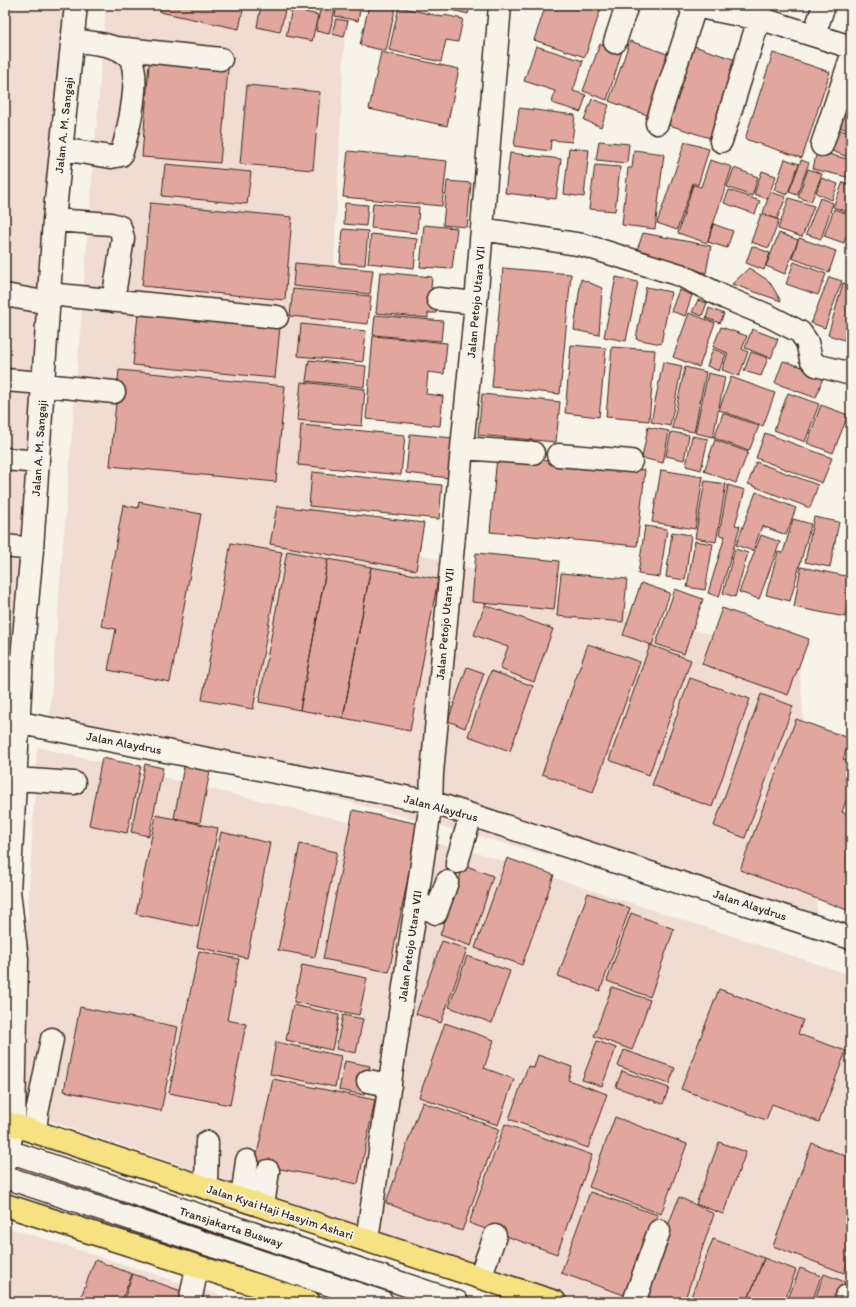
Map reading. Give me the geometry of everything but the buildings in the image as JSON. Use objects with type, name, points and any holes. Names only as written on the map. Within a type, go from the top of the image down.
[{"type":"main road","name":"Jalan Kyai Haji Hasyim Ashari","points":[[9,1123],[554,1302]]},
{"type":"main road","points":[[5,1205],[298,1300]]},
{"type":"street","name":"Jalan A. M. Sangaji","points":[[6,1155],[9,1123],[17,959],[7,897],[20,724],[14,650],[32,549],[54,220],[76,5]]},
{"type":"street","name":"Jalan Petojo Utara VII","points":[[367,1240],[431,802],[432,773],[476,303],[500,5]]},
{"type":"street","points":[[615,42],[627,5]]},
{"type":"street","points":[[814,35],[824,5]]},
{"type":"street","points":[[657,123],[692,6],[760,13],[814,35],[851,47]]},
{"type":"street","points":[[721,141],[760,13]]},
{"type":"street","points":[[72,40],[116,48],[221,59]]},
{"type":"street","points":[[62,148],[110,157],[121,155],[127,136],[134,100],[134,75],[133,67],[128,55],[116,48]]},
{"type":"street","points":[[822,144],[851,58]]},
{"type":"street","points":[[54,220],[111,224],[120,227],[123,238],[113,301]]},
{"type":"street","points":[[482,229],[583,245],[680,275],[800,332],[807,342],[811,360],[816,364],[851,374]]},
{"type":"street","points":[[5,295],[49,299],[113,301],[277,317]]},
{"type":"street","points":[[438,299],[476,303]]},
{"type":"street","points":[[5,380],[114,392]]},
{"type":"street","points":[[462,448],[533,453]]},
{"type":"street","points":[[558,455],[631,461]]},
{"type":"street","points":[[5,459],[38,462]]},
{"type":"street","points":[[5,546],[32,549]]},
{"type":"street","name":"Jalan Alaydrus","points":[[20,724],[431,802],[851,938]]},
{"type":"street","points":[[16,779],[74,783]]},
{"type":"street","points":[[457,862],[471,815]]},
{"type":"street","points":[[417,902],[436,913],[447,882]]},
{"type":"street","points":[[35,1132],[36,1113],[52,1039]]},
{"type":"street","points":[[368,1081],[390,1085]]},
{"type":"street","points":[[206,1187],[207,1142]]},
{"type":"street","name":"Transjakarta Busway","points":[[6,1155],[457,1302]]},
{"type":"street","points":[[247,1161],[252,1203]]},
{"type":"street","points":[[252,1203],[268,1171]]},
{"type":"street","name":"Transjakarta Busway","points":[[5,1177],[382,1302]]},
{"type":"street","points":[[634,1302],[659,1231]]},
{"type":"street","points":[[480,1277],[495,1236]]},
{"type":"street","points":[[190,1302],[198,1267]]},
{"type":"shaded area","points":[[5,5],[76,5],[5,875]]},
{"type":"shaded area","points":[[106,5],[346,5],[322,527],[799,659],[818,927],[49,722]]},
{"type":"shaded area","points":[[37,747],[485,855],[851,975],[851,1302],[587,1302],[17,1110]]},
{"type":"shaded area","points":[[5,1227],[23,1232],[241,1302],[5,1302]]}]
